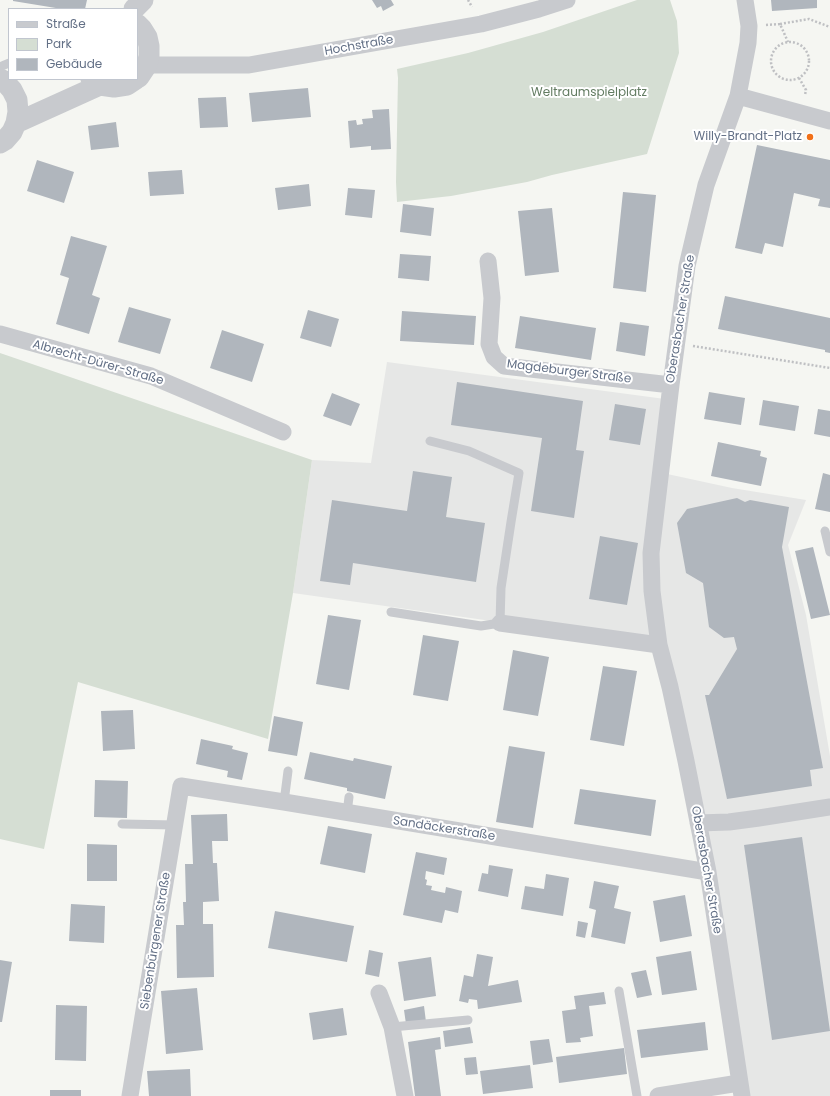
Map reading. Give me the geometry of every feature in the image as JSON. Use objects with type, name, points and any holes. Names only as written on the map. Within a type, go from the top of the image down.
[{"type":"street","points":[[135,8],[143,0]]},
{"type":"street","name":"Hochstraße","points":[[140,74],[250,65],[482,24],[539,5],[568,0]]},
{"type":"street","name":"Oberasbacher Straße","points":[[741,1089],[708,872],[686,761],[659,645],[652,591],[651,553],[687,266],[706,185],[738,96],[748,42],[749,26],[745,0]]},
{"type":"street","points":[[138,25],[147,37],[149,46],[149,56],[140,74]]},
{"type":"street","points":[[0,142],[5,140],[12,132],[16,123],[18,112],[17,100],[8,80]]},
{"type":"street","points":[[16,123],[95,82],[114,87],[128,85],[133,80]]},
{"type":"street","points":[[738,96],[830,121]]},
{"type":"street","name":"Magdeburger Straße","points":[[488,261],[492,298],[489,344],[494,357],[504,366],[671,384]]},
{"type":"street","name":"Albrecht-Dürer-Straße","points":[[0,334],[151,376],[283,432]]},
{"type":"street","points":[[500,623],[659,645]]},
{"type":"street","name":"Sandäckerstraße","points":[[181,786],[284,802],[348,805],[708,872]]},
{"type":"street","name":"Siebenbürgener Straße","points":[[130,1096],[181,786]]},
{"type":"street","points":[[698,823],[729,822],[830,806]]},
{"type":"street","points":[[379,993],[392,1027],[405,1096]]},
{"type":"street","points":[[658,1096],[741,1089]]},
{"type":"lane","points":[[391,612],[481,626],[500,623],[502,588],[519,473],[469,451],[430,441]]},
{"type":"lane","points":[[825,531],[830,552]]},
{"type":"lane","points":[[284,802],[288,771]]},
{"type":"lane","points":[[122,824],[175,825]]},
{"type":"lane","points":[[619,991],[636,1096]]},
{"type":"lane","points":[[392,1027],[468,1020]]},
{"type":"path","points":[[749,26],[780,24],[809,19],[830,26]]},
{"type":"path","points":[[780,24],[788,42]]},
{"type":"path","points":[[788,42],[796,43],[806,50],[809,61],[806,72],[800,78],[785,79],[775,72],[771,61],[774,51],[781,44],[788,42]]},
{"type":"path","points":[[677,344],[830,368]]},
{"type":"shaded area","points":[[387,362],[665,399],[658,472],[732,488],[806,500],[788,545],[806,615],[830,756],[830,1096],[746,1096],[662,645],[293,593],[312,460],[371,463]]},
{"type":"green space","name":"Weltraumspielplatz","points":[[637,0],[670,0],[677,21],[679,53],[647,154],[527,182],[451,196],[397,202],[397,69],[468,53],[543,32]]},
{"type":"green space","points":[[0,353],[312,460],[293,593],[268,739],[78,682],[44,849],[0,839]]},
{"type":"building","points":[[87,0],[85,8],[56,8],[13,1]]},
{"type":"building","points":[[372,0],[391,0],[394,5],[383,11],[381,6],[377,8]]},
{"type":"building","points":[[771,0],[817,0],[817,8],[772,11]]},
{"type":"building","points":[[308,88],[311,117],[252,122],[249,93]]},
{"type":"building","points":[[226,97],[228,127],[200,128],[198,98]]},
{"type":"building","points":[[389,109],[391,149],[371,150],[371,146],[350,148],[348,121],[356,120],[357,125],[363,124],[362,119],[373,118],[372,110]]},
{"type":"building","points":[[116,122],[119,147],[91,150],[88,126]]},
{"type":"building","points":[[757,145],[830,160],[830,208],[818,206],[820,199],[794,193],[783,247],[765,243],[762,254],[735,248]]},
{"type":"building","points":[[37,160],[74,172],[64,203],[27,191]]},
{"type":"building","points":[[182,170],[184,194],[150,196],[148,172]]},
{"type":"building","points":[[309,184],[311,206],[278,210],[275,188]]},
{"type":"building","points":[[348,188],[375,190],[372,218],[345,215]]},
{"type":"building","points":[[623,192],[656,195],[646,292],[613,288]]},
{"type":"building","points":[[403,204],[434,208],[431,236],[400,232]]},
{"type":"building","points":[[552,208],[559,272],[525,276],[518,211]]},
{"type":"building","points":[[71,236],[107,246],[92,295],[100,298],[89,334],[56,324],[69,278],[60,275]]},
{"type":"building","points":[[400,254],[431,256],[429,281],[398,278]]},
{"type":"building","points":[[725,296],[830,318],[830,353],[825,352],[825,350],[718,329]]},
{"type":"building","points":[[129,307],[171,319],[160,354],[118,342]]},
{"type":"building","points":[[308,310],[339,319],[331,347],[300,338]]},
{"type":"building","points":[[402,311],[476,316],[474,345],[400,341]]},
{"type":"building","points":[[520,316],[596,328],[591,360],[515,348]]},
{"type":"building","points":[[620,322],[649,326],[645,356],[616,351]]},
{"type":"building","points":[[222,330],[264,344],[252,382],[210,368]]},
{"type":"building","points":[[457,382],[583,401],[576,450],[584,451],[574,518],[531,511],[542,438],[451,425]]},
{"type":"building","points":[[709,392],[745,398],[741,425],[704,419]]},
{"type":"building","points":[[332,393],[360,404],[351,426],[323,416]]},
{"type":"building","points":[[763,400],[799,406],[795,431],[759,425]]},
{"type":"building","points":[[615,404],[646,409],[640,445],[609,440]]},
{"type":"building","points":[[818,409],[830,411],[830,437],[814,434]]},
{"type":"building","points":[[718,442],[761,451],[760,456],[767,458],[761,486],[711,476]]},
{"type":"building","points":[[413,471],[452,477],[446,517],[485,523],[476,582],[353,563],[350,585],[320,581],[332,500],[407,511]]},
{"type":"building","points":[[823,473],[830,475],[830,512],[815,509]]},
{"type":"building","points":[[737,498],[745,502],[750,500],[789,507],[782,547],[823,768],[810,770],[812,786],[727,799],[705,695],[709,695],[737,649],[734,637],[724,638],[709,627],[703,583],[686,573],[677,523],[687,509]]},
{"type":"building","points":[[600,536],[638,543],[627,605],[589,599]]},
{"type":"building","points":[[813,547],[830,615],[811,619],[795,551]]},
{"type":"building","points":[[328,615],[361,620],[349,690],[316,684]]},
{"type":"building","points":[[423,635],[459,641],[448,701],[413,695]]},
{"type":"building","points":[[513,650],[549,657],[538,716],[503,710]]},
{"type":"building","points":[[603,666],[637,671],[624,746],[590,740]]},
{"type":"building","points":[[133,710],[135,749],[103,751],[101,711]]},
{"type":"building","points":[[274,716],[303,722],[297,756],[268,751]]},
{"type":"building","points":[[201,739],[233,746],[232,749],[248,753],[242,780],[227,777],[228,771],[196,764]]},
{"type":"building","points":[[509,746],[545,752],[533,828],[496,822]]},
{"type":"building","points":[[310,752],[353,761],[354,758],[392,766],[385,799],[347,791],[347,788],[304,779]]},
{"type":"building","points":[[95,780],[128,781],[127,818],[94,817]]},
{"type":"building","points":[[580,789],[656,800],[651,836],[574,824]]},
{"type":"building","points":[[227,814],[228,841],[212,841],[213,863],[217,863],[219,901],[203,902],[203,924],[213,924],[214,977],[177,978],[176,925],[184,925],[183,902],[186,902],[185,864],[193,864],[191,815]]},
{"type":"building","points":[[328,826],[372,834],[365,873],[320,864]]},
{"type":"building","points":[[802,837],[830,1031],[772,1040],[744,845]]},
{"type":"building","points":[[87,844],[117,845],[117,881],[87,881]]},
{"type":"building","points":[[416,852],[447,858],[444,875],[426,871],[426,885],[432,886],[431,890],[445,893],[446,887],[462,891],[458,913],[445,910],[442,923],[403,915]]},
{"type":"building","points":[[489,865],[513,869],[508,897],[478,891],[482,873],[488,874]]},
{"type":"building","points":[[546,874],[569,878],[563,916],[521,909],[525,886],[544,889]]},
{"type":"building","points":[[594,881],[619,886],[614,908],[631,912],[625,944],[591,937],[596,910],[589,908]]},
{"type":"building","points":[[685,895],[692,936],[660,942],[653,901]]},
{"type":"building","points":[[71,904],[105,906],[104,943],[69,941]]},
{"type":"building","points":[[275,911],[354,926],[347,962],[268,948]]},
{"type":"building","points":[[578,921],[588,923],[585,938],[576,936]]},
{"type":"building","points":[[369,950],[383,953],[379,977],[365,974]]},
{"type":"building","points":[[691,951],[697,990],[662,995],[656,957]]},
{"type":"building","points":[[477,954],[493,957],[488,986],[518,980],[522,1002],[478,1009],[477,1000],[469,999],[468,1003],[459,1001],[464,975],[473,977]]},
{"type":"building","points":[[431,957],[436,996],[404,1001],[398,962]]},
{"type":"building","points":[[0,960],[12,962],[2,1022],[0,1022]]},
{"type":"building","points":[[646,970],[652,995],[637,998],[631,973]]},
{"type":"building","points":[[197,988],[203,1050],[166,1054],[161,991]]},
{"type":"building","points":[[604,992],[606,1004],[589,1006],[593,1036],[580,1038],[581,1042],[566,1043],[562,1011],[576,1009],[574,996]]},
{"type":"building","points":[[56,1005],[87,1006],[86,1061],[55,1060]]},
{"type":"building","points":[[424,1006],[426,1022],[406,1024],[404,1010]]},
{"type":"building","points":[[343,1008],[347,1035],[313,1040],[309,1013]]},
{"type":"building","points":[[705,1022],[708,1050],[641,1058],[637,1030]]},
{"type":"building","points":[[470,1027],[473,1043],[445,1047],[443,1031]]},
{"type":"building","points":[[440,1037],[441,1049],[435,1050],[441,1096],[415,1096],[408,1042]]},
{"type":"building","points":[[549,1039],[553,1062],[533,1065],[530,1041]]},
{"type":"building","points":[[624,1048],[627,1074],[559,1083],[556,1057]]},
{"type":"building","points":[[476,1057],[478,1074],[466,1075],[464,1058]]},
{"type":"building","points":[[530,1065],[533,1088],[483,1094],[480,1071]]},
{"type":"building","points":[[190,1069],[191,1096],[149,1096],[147,1071]]},
{"type":"building","points":[[50,1090],[81,1090],[81,1096],[50,1096]]},
{"type":"place","name":"Willy-Brandt-Platz","points":[[810,137]]}]
